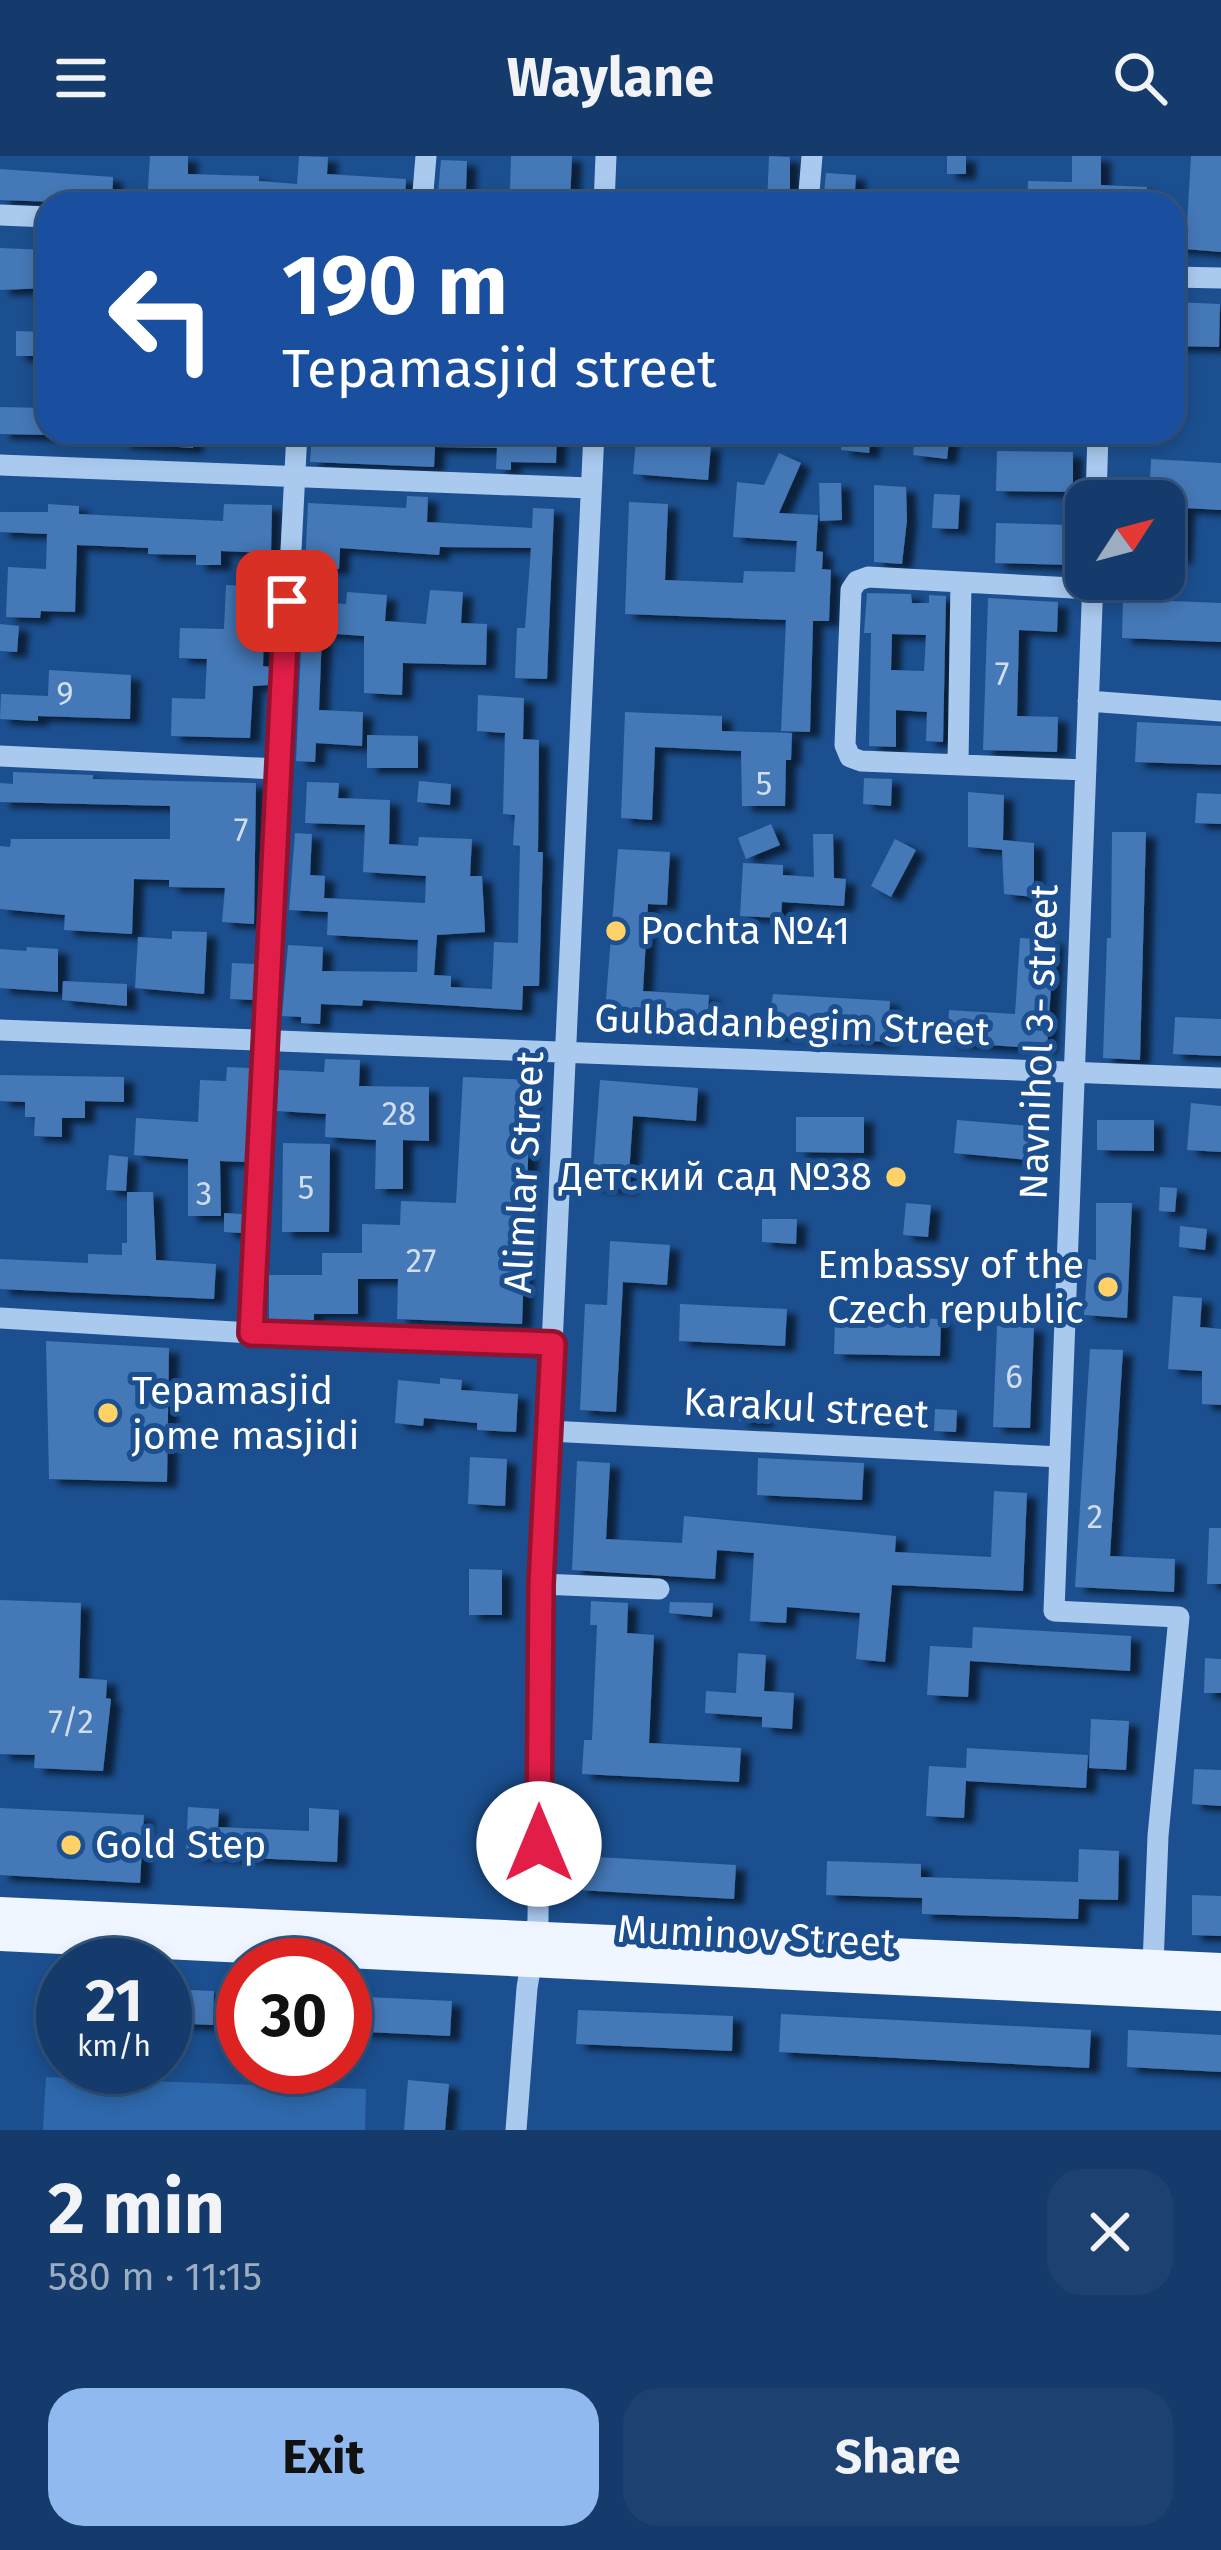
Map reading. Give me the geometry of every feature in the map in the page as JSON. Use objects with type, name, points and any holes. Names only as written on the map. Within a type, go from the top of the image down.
[{"type":"main road","name":"Muminov Street","points":[[0,1912],[1221,1996]]},
{"type":"main road","name":"Muminov Street","points":[[0,1936],[1221,1968]]},
{"type":"street","points":[[423,192],[426,156]]},
{"type":"street","points":[[604,192],[606,156]]},
{"type":"street","points":[[809,192],[812,156]]},
{"type":"street","points":[[0,215],[36,216]]},
{"type":"street","points":[[1185,277],[1221,278]]},
{"type":"street","points":[[251,1333],[296,444]]},
{"type":"street","name":"Аlimlar Street","points":[[516,2130],[527,1988],[535,1950],[541,1584],[593,444]]},
{"type":"street","points":[[1097,480],[1098,444]]},
{"type":"street","points":[[0,465],[590,488]]},
{"type":"street","points":[[1065,584],[868,577],[857,581],[851,590],[845,746],[850,757],[861,761],[1086,770]]},
{"type":"street","points":[[958,763],[961,582]]},
{"type":"street","name":"Navnihol 3- street","points":[[1091,600],[1054,1611],[1179,1618],[1158,1836],[1153,1964]]},
{"type":"street","points":[[1088,701],[1221,711]]},
{"type":"street","points":[[0,757],[278,769]]},
{"type":"street","name":"Gulbadanbegim Street","points":[[0,1030],[1221,1078]]},
{"type":"street","points":[[0,1318],[553,1344]]},
{"type":"street","name":"Karakul street","points":[[549,1431],[1060,1457]]},
{"type":"street","points":[[541,1584],[659,1589]]},
{"type":"shaded area","points":[[192,2082],[216,2083],[216,2094],[366,2094],[365,2130],[43,2130],[45,2094],[192,2094]]},
{"type":"building","points":[[150,156],[188,156],[188,174],[259,176],[259,181],[297,184],[299,156],[328,157],[327,174],[406,179],[405,192],[148,192]]},
{"type":"building","points":[[511,156],[572,156],[570,192],[438,192],[441,160],[467,161],[466,189],[510,190]]},
{"type":"building","points":[[769,156],[790,157],[790,192],[768,192]]},
{"type":"building","points":[[947,156],[966,156],[966,174],[947,174]]},
{"type":"building","points":[[1072,156],[1101,156],[1101,185],[1147,187],[1147,192],[1028,192],[1028,181],[1072,182]]},
{"type":"building","points":[[1191,156],[1221,156],[1221,252],[1185,249]]},
{"type":"building","points":[[0,169],[113,177],[112,192],[36,192],[36,201],[0,200]]},
{"type":"building","points":[[826,173],[856,175],[855,191],[889,192],[824,192]]},
{"type":"building","points":[[0,248],[36,250],[36,288],[0,290]]},
{"type":"building","points":[[1185,303],[1220,304],[1219,347],[1185,346]]},
{"type":"building","points":[[16,331],[36,332],[36,356],[16,356]]},
{"type":"building","points":[[0,407],[36,408],[36,435],[0,434]]},
{"type":"building","points":[[135,444],[193,444],[193,448]]},
{"type":"building","points":[[311,444],[557,444],[556,463],[511,462],[511,470],[496,469],[497,448],[435,447],[434,467],[310,462]]},
{"type":"building","points":[[636,444],[711,445],[708,480],[633,474]]},
{"type":"building","points":[[842,444],[870,444],[869,453],[841,450]]},
{"type":"building","points":[[914,444],[949,444],[947,459],[913,455]]},
{"type":"building","points":[[997,451],[1073,452],[1073,480],[1065,480],[1065,492],[996,491]]},
{"type":"building","points":[[779,453],[801,463],[779,513],[818,515],[816,551],[823,552],[822,569],[831,570],[829,621],[813,621],[810,732],[781,731],[786,620],[625,614],[629,502],[668,504],[665,580],[743,583],[744,571],[795,572],[797,541],[733,537],[737,482],[764,485]]},
{"type":"building","points":[[1151,459],[1221,463],[1221,510],[1185,508],[1185,480],[1150,480]]},
{"type":"building","points":[[819,483],[841,483],[842,520],[820,521]]},
{"type":"building","points":[[874,485],[906,487],[902,564],[874,562]]},
{"type":"building","points":[[934,494],[960,495],[958,529],[932,528]]},
{"type":"building","points":[[407,496],[428,497],[427,522],[532,528],[533,508],[554,509],[547,679],[515,678],[517,628],[525,628],[531,548],[440,547],[439,555],[340,548],[339,569],[305,568],[308,503],[406,508]]},
{"type":"building","points":[[48,504],[79,506],[79,514],[223,521],[224,504],[272,505],[271,553],[221,551],[221,565],[196,565],[196,555],[77,545],[75,612],[6,617],[8,567],[46,569],[47,534],[0,532],[0,512],[48,512]]},
{"type":"building","points":[[996,523],[1065,525],[1065,565],[995,563]]},
{"type":"building","points":[[226,585],[253,586],[251,630],[264,631],[263,666],[270,667],[269,685],[253,686],[250,738],[171,736],[172,698],[205,699],[207,659],[179,658],[180,628],[224,629]]},
{"type":"building","points":[[430,590],[463,592],[461,623],[487,624],[486,665],[403,663],[402,695],[364,693],[364,636],[322,633],[319,710],[363,712],[362,746],[316,743],[315,762],[296,761],[303,601],[346,604],[347,592],[387,595],[385,621],[426,624]]},
{"type":"building","points":[[867,593],[911,594],[912,603],[929,603],[929,595],[946,596],[943,742],[926,741],[927,712],[896,710],[896,747],[869,746],[871,633],[864,633]],"holes":[[[892,634],[926,635],[924,671],[891,670]]]},
{"type":"building","points":[[988,598],[1058,602],[1057,632],[1019,630],[1017,716],[1058,717],[1057,752],[983,750]]},
{"type":"building","points":[[1123,600],[1221,603],[1221,642],[1122,638]]},
{"type":"building","points":[[0,624],[19,626],[17,652],[0,651]]},
{"type":"building","points":[[49,670],[131,675],[130,719],[0,719],[1,694],[48,696]]},
{"type":"building","points":[[478,695],[524,698],[523,739],[539,740],[538,852],[543,852],[539,986],[523,986],[522,1010],[363,1000],[362,1006],[321,1004],[320,1024],[282,1016],[288,945],[323,947],[322,971],[417,972],[418,940],[327,935],[328,912],[289,910],[295,833],[312,834],[310,875],[325,876],[324,898],[425,903],[426,876],[363,872],[365,825],[305,823],[307,782],[339,783],[338,798],[390,800],[389,844],[418,846],[419,837],[472,839],[470,876],[482,876],[485,932],[437,935],[434,975],[451,976],[451,987],[492,989],[494,942],[518,943],[520,846],[513,845],[515,815],[503,814],[505,733],[477,731]]},
{"type":"building","points":[[625,712],[722,716],[722,731],[792,733],[785,806],[742,806],[741,751],[655,747],[652,820],[621,818]]},
{"type":"building","points":[[1137,722],[1221,726],[1221,765],[1135,762]]},
{"type":"building","points":[[367,735],[418,736],[418,768],[367,768]]},
{"type":"building","points":[[13,772],[256,783],[254,924],[222,922],[225,888],[169,887],[169,880],[134,879],[132,934],[64,930],[65,915],[0,909],[0,846],[10,847],[11,839],[170,839],[170,806],[0,802],[0,783],[13,784]]},
{"type":"building","points":[[864,778],[892,779],[891,806],[863,804]]},
{"type":"building","points":[[419,781],[451,784],[450,805],[417,802]]},
{"type":"building","points":[[968,792],[1004,795],[1003,840],[1034,843],[1034,897],[1004,894],[1002,850],[968,847]]},
{"type":"building","points":[[1197,793],[1221,794],[1221,824],[1195,823]]},
{"type":"building","points":[[771,824],[780,845],[746,859],[738,838]]},
{"type":"building","points":[[1112,832],[1146,832],[1140,1060],[1103,1058]]},
{"type":"building","points":[[813,834],[833,834],[834,878],[846,879],[844,906],[782,902],[781,918],[740,916],[743,863],[783,865],[783,875],[814,877]]},
{"type":"building","points":[[895,839],[916,850],[891,897],[871,886]]},
{"type":"building","points":[[618,849],[670,852],[667,905],[648,904],[643,991],[709,995],[707,1031],[604,1024]]},
{"type":"building","points":[[172,931],[207,932],[204,994],[135,988],[138,937],[172,939]]},
{"type":"building","points":[[1020,938],[1054,940],[1047,1049],[947,1042],[949,1010],[1015,1014]]},
{"type":"building","points":[[27,947],[58,949],[58,992],[0,988],[0,949],[26,951]]},
{"type":"building","points":[[232,963],[255,964],[253,1000],[230,999]]},
{"type":"building","points":[[63,981],[127,984],[127,1006],[62,1000]]},
{"type":"building","points":[[773,994],[890,1001],[887,1042],[767,1034]]},
{"type":"building","points":[[1175,1017],[1221,1019],[1221,1056],[1173,1054]]},
{"type":"building","points":[[325,1059],[360,1060],[359,1086],[429,1087],[429,1141],[403,1140],[403,1189],[375,1189],[376,1140],[325,1137],[326,1114],[277,1111],[279,1070],[324,1072]]},
{"type":"building","points":[[227,1067],[250,1068],[245,1162],[220,1161],[221,1216],[188,1216],[188,1159],[134,1155],[136,1118],[198,1122],[200,1080],[226,1081]]},
{"type":"building","points":[[0,1075],[124,1077],[124,1102],[85,1101],[85,1118],[62,1118],[62,1137],[34,1136],[35,1117],[25,1117],[25,1102],[0,1101]]},
{"type":"building","points":[[463,1077],[531,1080],[522,1324],[397,1319],[398,1279],[358,1279],[358,1314],[269,1319],[269,1275],[322,1275],[322,1253],[362,1253],[362,1224],[400,1225],[401,1201],[456,1203]]},
{"type":"building","points":[[600,1080],[698,1088],[696,1121],[633,1116],[628,1189],[592,1186]]},
{"type":"building","points":[[1191,1103],[1221,1106],[1221,1152],[1187,1150]]},
{"type":"building","points":[[796,1117],[864,1117],[864,1153],[796,1152]]},
{"type":"building","points":[[957,1120],[1031,1126],[1028,1160],[954,1153]]},
{"type":"building","points":[[1097,1120],[1154,1120],[1154,1151],[1097,1150]]},
{"type":"building","points":[[283,1143],[330,1144],[329,1232],[282,1232]]},
{"type":"building","points":[[109,1155],[128,1157],[126,1191],[106,1190]]},
{"type":"building","points":[[1160,1187],[1177,1188],[1175,1212],[1159,1211]]},
{"type":"building","points":[[127,1192],[153,1192],[156,1260],[216,1264],[214,1299],[0,1289],[0,1259],[88,1263],[88,1254],[122,1255],[122,1243],[127,1243]]},
{"type":"building","points":[[906,1203],[931,1205],[928,1237],[903,1235]]},
{"type":"building","points":[[1096,1203],[1132,1203],[1127,1318],[1084,1315],[1088,1259],[1096,1260]]},
{"type":"building","points":[[224,1213],[242,1214],[241,1233],[224,1232]]},
{"type":"building","points":[[762,1219],[797,1219],[796,1244],[762,1242]]},
{"type":"building","points":[[1180,1226],[1207,1229],[1205,1250],[1179,1247]]},
{"type":"building","points":[[610,1241],[670,1245],[667,1285],[623,1282],[616,1412],[580,1410],[585,1304],[607,1305]]},
{"type":"building","points":[[1173,1296],[1202,1298],[1200,1327],[1221,1329],[1221,1405],[1202,1404],[1202,1371],[1168,1369]]},
{"type":"building","points":[[680,1304],[787,1309],[785,1346],[679,1341]]},
{"type":"building","points":[[835,1317],[941,1319],[940,1356],[834,1354]]},
{"type":"building","points":[[997,1326],[1034,1327],[1030,1428],[993,1427]]},
{"type":"building","name":"Tepamasjid jome masjidi","points":[[46,1341],[169,1348],[167,1482],[49,1479]]},
{"type":"building","points":[[1090,1349],[1123,1350],[1110,1556],[1175,1559],[1174,1592],[1075,1587]]},
{"type":"building","points":[[440,1378],[462,1380],[461,1390],[518,1394],[516,1432],[477,1430],[477,1423],[424,1418],[423,1426],[395,1423],[398,1380],[440,1384]]},
{"type":"building","points":[[740,1394],[765,1395],[763,1422],[739,1421]]},
{"type":"building","points":[[935,1409],[957,1410],[956,1432],[934,1431]]},
{"type":"building","points":[[470,1457],[507,1459],[505,1506],[468,1504]]},
{"type":"building","points":[[758,1458],[864,1463],[862,1500],[757,1495]]},
{"type":"building","points":[[577,1461],[610,1463],[606,1539],[682,1543],[684,1516],[896,1536],[895,1552],[991,1557],[994,1491],[1027,1493],[1023,1591],[892,1585],[885,1662],[856,1659],[860,1613],[787,1607],[786,1623],[750,1621],[754,1553],[717,1550],[715,1579],[572,1570]]},
{"type":"building","points":[[1209,1528],[1221,1528],[1221,1584],[1207,1584]]},
{"type":"building","points":[[469,1569],[502,1570],[502,1615],[469,1615]]},
{"type":"building","points":[[0,1600],[81,1603],[79,1678],[107,1680],[106,1698],[111,1699],[103,1771],[34,1768],[35,1755],[0,1754]]},
{"type":"building","points":[[591,1601],[628,1603],[627,1633],[654,1635],[649,1743],[741,1748],[739,1782],[582,1774],[584,1740],[592,1740],[597,1625],[590,1625]]},
{"type":"building","points":[[670,1602],[713,1603],[712,1617],[669,1613]]},
{"type":"building","points":[[973,1627],[1131,1636],[1130,1671],[970,1661],[968,1697],[927,1695],[930,1646],[972,1648]]},
{"type":"building","points":[[738,1653],[766,1655],[764,1691],[794,1693],[792,1729],[762,1727],[762,1717],[705,1713],[706,1691],[736,1693]]},
{"type":"building","points":[[1205,1658],[1221,1659],[1221,1693],[1204,1693]]},
{"type":"building","points":[[1091,1719],[1129,1721],[1126,1770],[1089,1768]]},
{"type":"building","points":[[967,1748],[1088,1755],[1086,1788],[966,1781],[964,1818],[926,1816],[929,1766],[966,1768]]},
{"type":"building","points":[[1194,1769],[1221,1770],[1221,1806],[1192,1804]]},
{"type":"building","points":[[188,1807],[219,1809],[218,1827],[309,1831],[309,1808],[339,1810],[337,1862],[186,1855]]},
{"type":"building","name":"Gold Step","points":[[0,1808],[144,1815],[140,1883],[0,1875]]},
{"type":"building","points":[[1079,1849],[1119,1851],[1118,1900],[1079,1899],[1078,1919],[922,1914],[922,1898],[826,1895],[827,1861],[921,1864],[921,1877],[1078,1882]]},
{"type":"building","points":[[580,1856],[736,1865],[734,1899],[578,1890]]},
{"type":"building","points":[[1192,1895],[1221,1896],[1221,1936],[1192,1935]]},
{"type":"building","points":[[192,1990],[214,1991],[213,2025],[192,2024]]},
{"type":"building","points":[[372,1997],[452,2001],[450,2036],[372,2032]]},
{"type":"building","points":[[578,2010],[733,2016],[732,2051],[576,2044]]},
{"type":"building","points":[[781,2014],[1091,2030],[1089,2068],[779,2052]]},
{"type":"building","points":[[1128,2030],[1221,2035],[1221,2072],[1127,2067]]},
{"type":"building","points":[[408,2080],[449,2084],[445,2130],[404,2130]]},
{"type":"place","name":"Pochta №41","points":[[616,931]]},
{"type":"place","name":"Детский сад №38","points":[[896,1177]]},
{"type":"place","name":"Embassy of the Czech republic","points":[[1108,1287]]},
{"type":"place","name":"Tepamasjid jome masjidi","points":[[108,1413]]},
{"type":"place","name":"Gold Step","points":[[71,1845]]},
{"type":"route","points":[[287,601],[251,1333],[553,1344],[541,1584],[539,1844]]}]
